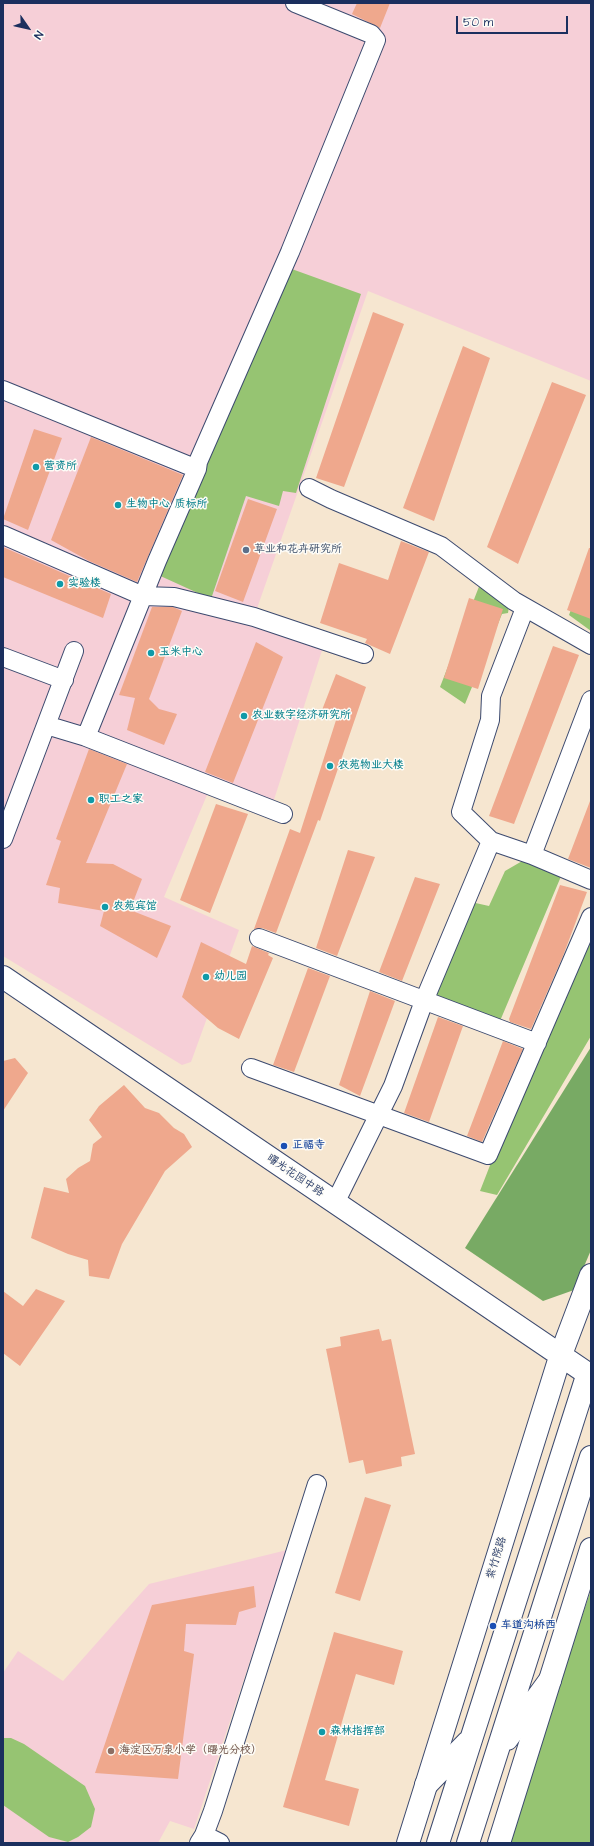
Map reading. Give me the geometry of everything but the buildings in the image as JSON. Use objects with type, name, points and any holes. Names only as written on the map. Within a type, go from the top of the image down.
[{"type":"main road","name":"曙光花园中路","points":[[3,978],[560,1357],[590,1374]]},
{"type":"main road","name":"紫竹院路","points":[[408,1843],[560,1357],[591,1275]]},
{"type":"main road","points":[[438,1843],[590,1374]]},
{"type":"main road","points":[[468,1843],[591,1457]]},
{"type":"main road","points":[[498,1843],[591,1549]]},
{"type":"main road","points":[[495,1755],[550,1680]]},
{"type":"main road","points":[[426,1785],[471,1739]]},
{"type":"street","points":[[86,737],[143,596],[197,469],[198,462],[290,252],[376,40],[371,34],[295,3]]},
{"type":"street","points":[[3,390],[197,469]]},
{"type":"street","points":[[309,488],[441,546],[514,601],[591,645]]},
{"type":"street","points":[[3,535],[143,596],[182,598],[254,617],[364,654]]},
{"type":"street","points":[[525,608],[491,696],[490,720],[461,812],[491,841],[532,855],[591,880]]},
{"type":"street","points":[[3,839],[74,651]]},
{"type":"street","points":[[3,657],[64,680]]},
{"type":"street","points":[[532,855],[591,700]]},
{"type":"street","points":[[46,725],[86,737],[283,814]]},
{"type":"street","points":[[335,1203],[393,1086],[424,1001],[491,841]]},
{"type":"street","points":[[251,1068],[378,1116],[488,1155],[591,917]]},
{"type":"street","points":[[259,938],[537,1043]]},
{"type":"street","points":[[220,1843],[201,1839],[213,1811],[317,1484]]},
{"type":"shaded area","points":[[3,3],[591,3],[591,381],[368,291],[254,617],[325,641],[271,809],[207,795],[164,897],[239,930],[191,1062],[182,1065],[3,956]]},
{"type":"shaded area","name":"海淀区万泉小学（曙光分校）","points":[[287,1550],[194,1829],[170,1821],[158,1843],[3,1843],[3,1673],[18,1651],[63,1681],[149,1584]]},
{"type":"green space","points":[[289,268],[361,294],[296,493],[283,491],[279,506],[246,496],[211,599],[156,574]]},
{"type":"green space","points":[[591,555],[591,631],[569,615]]},
{"type":"green space","points":[[480,584],[510,600],[508,613],[502,614],[465,704],[440,687]]},
{"type":"green space","points":[[524,860],[562,874],[500,1021],[433,997],[471,902],[489,906],[505,871]]},
{"type":"green space","points":[[591,933],[591,1036],[497,1195],[480,1191],[503,1132]]},
{"type":"green space","points":[[591,1047],[591,1250],[574,1290],[543,1301],[465,1248]]},
{"type":"green space","points":[[591,1590],[591,1843],[505,1843]]},
{"type":"green space","points":[[3,1738],[11,1738],[24,1744],[85,1786],[95,1809],[91,1827],[78,1837],[68,1842],[49,1837],[3,1805]]},
{"type":"place","name":"营资所","points":[[36,467]]},
{"type":"place","name":"生物中心 质标所","points":[[118,505]]},
{"type":"place","name":"草业和花卉研究所","points":[[246,550]]},
{"type":"place","name":"实验楼","points":[[60,584]]},
{"type":"place","name":"玉米中心","points":[[151,653]]},
{"type":"place","name":"农业数字经济研究所","points":[[244,716]]},
{"type":"place","name":"农苑物业大楼","points":[[330,766]]},
{"type":"place","name":"职工之家","points":[[91,800]]},
{"type":"place","name":"农苑宾馆","points":[[105,907]]},
{"type":"place","name":"幼儿园","points":[[206,977]]},
{"type":"place","name":"正福寺","points":[[284,1146]]},
{"type":"place","name":"车道沟桥西","points":[[493,1626]]},
{"type":"place","name":"森林指挥部","points":[[322,1732]]},
{"type":"place","name":"海淀区万泉小学（曙光分校）","points":[[111,1751]]}]
